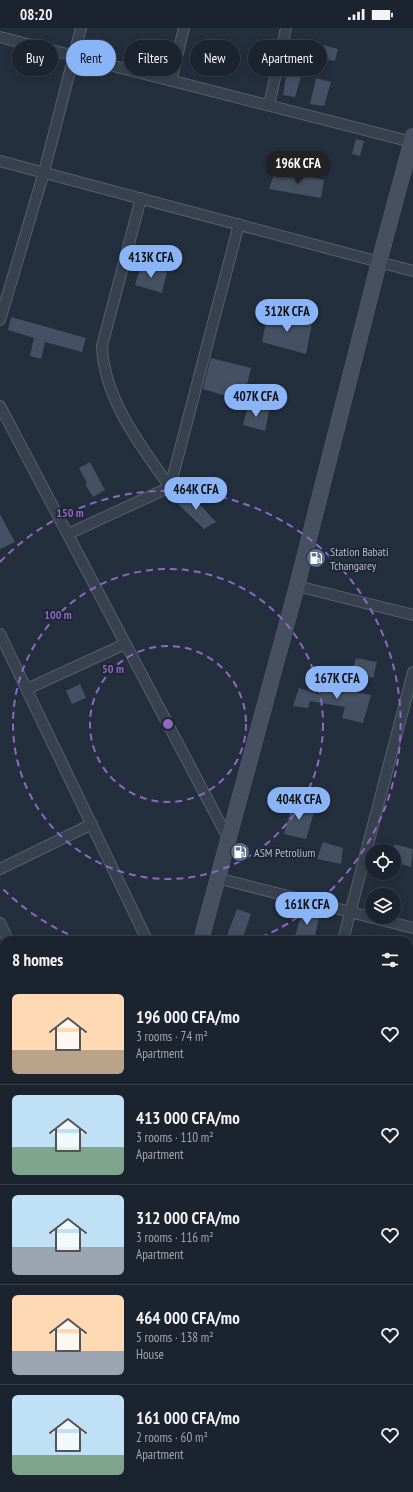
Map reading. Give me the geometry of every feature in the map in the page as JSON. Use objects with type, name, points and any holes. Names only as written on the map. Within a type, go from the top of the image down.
[{"type":"main road","points":[[201,936],[297,586],[379,262],[412,139]]},
{"type":"street","points":[[78,40],[81,28]]},
{"type":"street","points":[[171,81],[184,28]]},
{"type":"street","points":[[269,105],[286,28]]},
{"type":"street","points":[[0,37],[66,54]]},
{"type":"street","points":[[116,67],[412,139]]},
{"type":"street","points":[[0,320],[44,172],[69,76]]},
{"type":"street","points":[[0,161],[413,271]]},
{"type":"street","points":[[141,198],[102,346],[103,365],[112,392],[127,424],[170,487]]},
{"type":"street","points":[[170,487],[239,224]]},
{"type":"street","points":[[0,406],[3,419],[68,534],[228,838]]},
{"type":"street","points":[[68,534],[170,487]]},
{"type":"street","points":[[297,586],[413,615]]},
{"type":"street","points":[[0,634],[145,936]]},
{"type":"street","points":[[26,689],[125,644]]},
{"type":"street","points":[[344,936],[413,672]]},
{"type":"street","points":[[0,869],[92,824]]},
{"type":"street","points":[[217,878],[413,928]]},
{"type":"street","points":[[0,923],[6,936]]},
{"type":"building","points":[[327,46],[338,49],[335,61],[327,59]]},
{"type":"building","points":[[286,76],[301,76],[295,97],[283,95]]},
{"type":"building","points":[[316,78],[331,82],[324,106],[310,104]]},
{"type":"building","points":[[356,139],[364,141],[360,156],[352,154]]},
{"type":"building","points":[[275,171],[303,180],[304,175],[324,180],[321,198],[269,189]]},
{"type":"building","points":[[141,265],[167,272],[162,293],[135,285]]},
{"type":"building","points":[[268,312],[312,323],[306,354],[262,342]]},
{"type":"building","points":[[11,317],[86,338],[82,352],[45,342],[41,359],[30,356],[34,338],[8,330]]},
{"type":"building","points":[[211,358],[251,368],[243,401],[203,389]]},
{"type":"building","points":[[248,406],[269,411],[265,431],[243,425]]},
{"type":"building","points":[[90,462],[105,490],[93,497],[85,484],[87,483],[79,468]]},
{"type":"building","points":[[187,491],[216,522],[204,529],[177,503]]},
{"type":"building","points":[[0,514],[15,542],[0,549]]},
{"type":"building","points":[[356,658],[377,662],[373,678],[352,672]]},
{"type":"building","points":[[324,681],[346,685],[345,690],[371,695],[363,723],[342,718],[345,707],[310,701],[308,708],[293,706],[299,688],[321,695]]},
{"type":"building","points":[[80,684],[86,698],[72,704],[66,691]]},
{"type":"building","points":[[293,802],[315,809],[306,839],[284,834]]},
{"type":"building","points":[[323,842],[343,848],[341,864],[317,859]]},
{"type":"building","points":[[401,846],[413,849],[411,867],[401,864]]},
{"type":"building","points":[[237,909],[251,914],[243,936],[227,936]]},
{"type":"building","points":[[303,909],[320,913],[315,936],[295,936]]},
{"type":"place","name":"Station Babati Tchangarey","points":[[316,558]]},
{"type":"place","name":"ASM Petrolium","points":[[240,852]]}]
